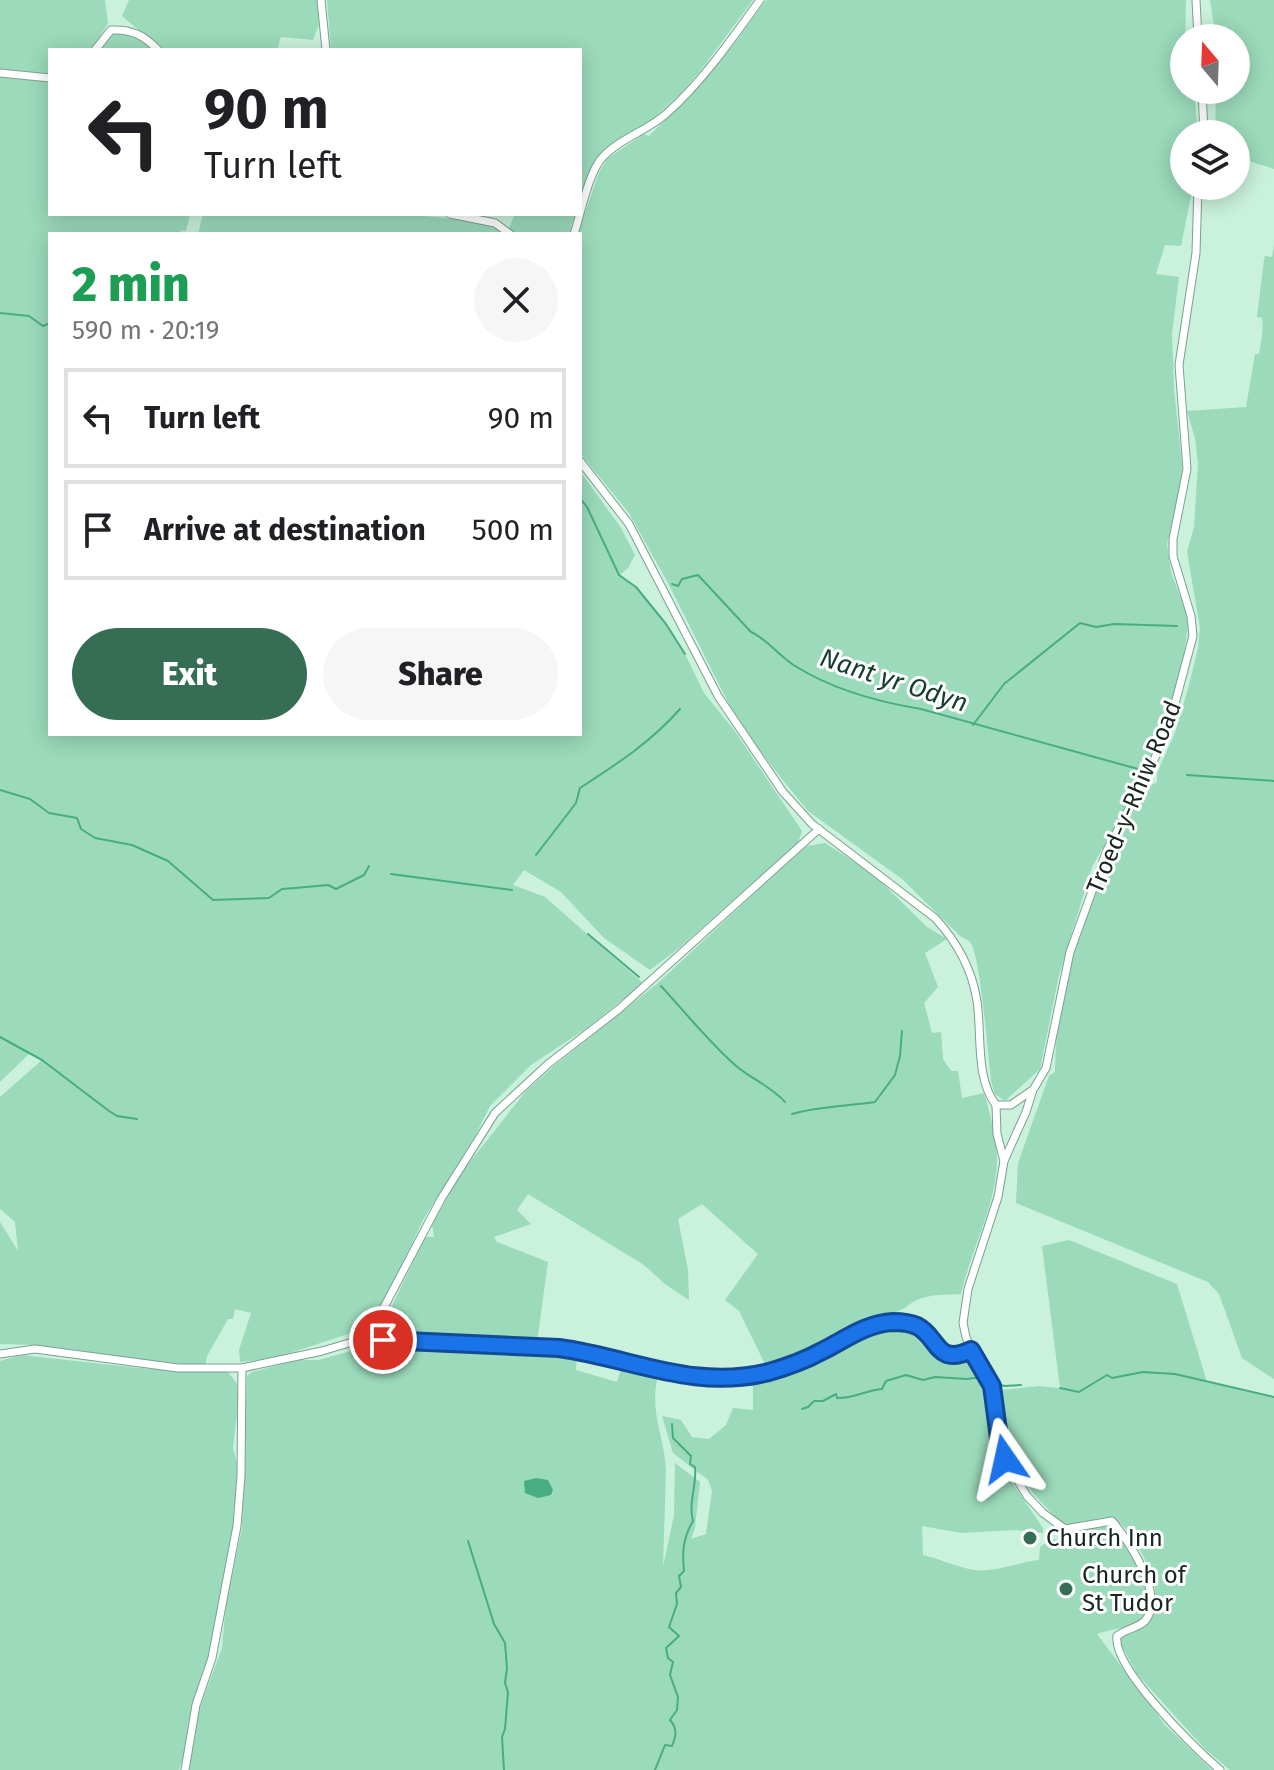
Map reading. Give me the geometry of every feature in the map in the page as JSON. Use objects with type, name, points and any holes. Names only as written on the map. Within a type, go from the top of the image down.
[{"type":"street","points":[[321,0],[326,48]]},
{"type":"street","points":[[582,211],[600,160],[623,141],[651,127],[669,112],[760,0]]},
{"type":"street","points":[[1196,0],[1197,24]]},
{"type":"street","points":[[97,48],[111,30],[120,29],[130,30],[156,48]]},
{"type":"street","points":[[0,73],[48,78]]},
{"type":"street","name":"Troed-y-Rhiw Road","points":[[1198,200],[1196,253],[1179,365],[1187,469],[1173,547],[1178,579],[1191,616],[1193,636],[1169,726],[1147,776],[1107,850],[1070,952],[1046,1068],[1033,1090],[1004,1161],[998,1197],[968,1289],[963,1323],[971,1350],[992,1386],[1005,1459],[1027,1496],[1065,1529],[1112,1521],[1133,1547],[1147,1579],[1149,1611],[1144,1621],[1117,1636],[1115,1646],[1129,1669],[1173,1724],[1220,1770]]},
{"type":"street","points":[[460,216],[495,223],[507,232]]},
{"type":"street","name":"Troed-y-Rhiw Road","points":[[582,464],[629,524],[712,685],[783,792],[819,829],[935,918],[963,955],[972,979],[987,1086],[996,1105],[997,1134],[1004,1161]]},
{"type":"street","points":[[0,1354],[35,1349],[178,1368],[242,1368],[322,1351],[356,1341],[371,1332],[441,1199],[495,1113],[548,1064],[619,1009],[819,829]]},
{"type":"street","points":[[996,1105],[1011,1105],[1033,1090]]},
{"type":"street","points":[[371,1332],[383,1340],[559,1348],[662,1372],[718,1378],[742,1377],[792,1365],[859,1332],[892,1322],[917,1326],[940,1351],[949,1355],[971,1350]]},
{"type":"street","points":[[185,1770],[196,1705],[212,1658],[237,1526],[241,1476],[242,1368]]},
{"type":"shaded area","points":[[0,0],[105,0],[108,24],[92,48],[48,48],[48,74],[0,70]]},
{"type":"shaded area","points":[[129,0],[317,0],[319,24],[313,40],[281,37],[278,48],[160,48],[122,16]]},
{"type":"shaded area","points":[[327,0],[753,0],[681,93],[651,121],[608,147],[595,161],[582,193],[582,48],[331,48]]},
{"type":"shaded area","points":[[766,0],[1186,0],[1185,24],[1170,24],[1170,104],[1195,104],[1197,120],[1170,120],[1170,200],[1190,200],[1181,246],[1165,245],[1156,274],[1179,277],[1172,334],[1183,475],[1167,544],[1171,572],[1188,626],[1182,672],[1164,730],[1134,793],[1092,867],[1059,975],[1040,1069],[1005,1101],[995,1094],[992,1085],[978,966],[970,942],[902,879],[808,811],[786,784],[739,724],[629,513],[582,455],[582,232],[579,232],[599,172],[608,158],[644,134],[649,136],[697,87]]},
{"type":"shaded area","points":[[1210,0],[1274,0],[1274,169],[1250,161],[1250,120],[1215,120],[1216,104],[1250,104],[1250,24],[1214,24]]},
{"type":"shaded area","points":[[117,33],[131,35],[151,48],[100,48],[108,36]]},
{"type":"shaded area","points":[[0,77],[48,82],[48,216],[190,216],[186,231],[180,232],[48,232],[48,736],[582,736],[582,474],[621,528],[635,555],[620,575],[636,587],[666,624],[704,693],[734,730],[802,831],[798,843],[650,970],[604,938],[561,892],[524,870],[513,885],[545,897],[643,983],[587,1028],[531,1065],[490,1106],[423,1220],[369,1327],[272,1359],[240,1362],[239,1350],[251,1313],[235,1309],[233,1319],[228,1319],[205,1365],[0,1344],[0,1222],[18,1251],[15,1222],[0,1209],[0,1097],[42,1060],[29,1054],[0,1082]]},
{"type":"shaded area","points":[[202,216],[420,216],[485,225],[500,232],[198,232]]},
{"type":"shaded area","points":[[514,216],[574,216],[570,232],[513,232],[509,228]]},
{"type":"shaded area","points":[[1274,243],[1274,1379],[1242,1358],[1219,1294],[1208,1282],[1016,1203],[1018,1163],[1049,1076],[1055,1072],[1061,1007],[1078,941],[1116,842],[1144,792],[1157,782],[1157,773],[1176,730],[1198,648],[1200,628],[1187,552],[1194,527],[1198,464],[1187,411],[1246,407],[1255,354],[1259,354],[1262,336],[1262,318],[1257,317],[1264,260],[1265,256],[1272,257]]},
{"type":"shaded area","points":[[825,843],[872,873],[927,927],[947,939],[925,953],[938,987],[924,1003],[932,1033],[941,1032],[943,1059],[951,1071],[958,1071],[962,1098],[984,1093],[997,1153],[993,1193],[961,1294],[918,1300],[773,1367],[765,1364],[739,1311],[725,1300],[758,1254],[702,1204],[678,1219],[688,1270],[689,1300],[644,1265],[528,1194],[517,1210],[531,1224],[494,1237],[497,1242],[548,1262],[537,1342],[383,1336],[381,1329],[425,1237],[434,1237],[432,1224],[465,1168],[526,1091],[658,983],[807,846]]},
{"type":"shaded area","points":[[1069,1240],[1177,1284],[1207,1382],[1274,1397],[1274,1770],[1230,1770],[1205,1749],[1137,1674],[1120,1643],[1122,1636],[1149,1622],[1155,1611],[1156,1599],[1150,1570],[1128,1531],[1114,1519],[1108,1518],[1074,1525],[1058,1520],[1032,1492],[1015,1466],[1006,1439],[1001,1390],[1038,1386],[1060,1388],[1042,1246]]},
{"type":"shaded area","points":[[878,1327],[918,1330],[936,1351],[975,1366],[992,1396],[995,1441],[1009,1478],[1043,1528],[1043,1533],[1016,1530],[961,1533],[922,1526],[923,1555],[968,1569],[990,1570],[1039,1560],[1040,1547],[1050,1540],[1097,1526],[1115,1530],[1124,1539],[1138,1566],[1146,1608],[1143,1617],[1134,1624],[1097,1634],[1165,1725],[1212,1770],[189,1770],[196,1718],[222,1648],[226,1603],[242,1528],[247,1376],[252,1372],[297,1360],[319,1360],[368,1346],[556,1351],[577,1354],[576,1370],[617,1382],[622,1365],[658,1375],[655,1401],[666,1470],[663,1567],[674,1515],[675,1463],[700,1482],[691,1539],[706,1534],[712,1491],[708,1480],[673,1453],[662,1416],[681,1420],[692,1437],[709,1439],[726,1425],[733,1408],[753,1410],[753,1380],[795,1369]]},
{"type":"shaded area","points":[[21,1355],[149,1369],[228,1372],[237,1384],[239,1396],[233,1448],[237,1463],[235,1518],[211,1651],[188,1723],[186,1748],[179,1770],[0,1770],[0,1361]]},
{"type":"shaded area","points":[[536,1478],[548,1480],[553,1490],[551,1495],[538,1498],[525,1493],[524,1481]]},
{"type":"waterway","name":"Nant yr Odyn","points":[[0,313],[29,316],[43,326],[48,324]]},
{"type":"waterway","name":"Nant yr Odyn","points":[[582,501],[619,575],[636,587],[685,654]]},
{"type":"waterway","name":"Nant yr Odyn","points":[[672,584],[678,586],[682,579],[698,575],[751,632],[795,666],[840,688],[1138,769]]},
{"type":"waterway","points":[[973,725],[1004,684],[1080,623],[1096,627],[1114,624],[1177,626]]},
{"type":"waterway","points":[[536,855],[576,803],[580,788],[645,742],[680,709]]},
{"type":"waterway","name":"Nant yr Odyn","points":[[1187,775],[1274,781]]},
{"type":"waterway","points":[[0,790],[30,799],[49,813],[77,818],[81,829],[95,838],[132,845],[168,861],[213,900],[269,898],[282,889],[328,885],[336,889],[364,875],[369,866]]},
{"type":"waterway","points":[[391,874],[512,890]]},
{"type":"waterway","points":[[588,934],[639,977]]},
{"type":"waterway","points":[[661,986],[725,1056],[785,1102]]},
{"type":"waterway","points":[[792,1114],[875,1102],[895,1075],[902,1031]]},
{"type":"waterway","points":[[0,1037],[42,1060],[117,1116],[137,1119]]},
{"type":"waterway","points":[[1060,1388],[1079,1392],[1107,1375],[1112,1378],[1143,1372],[1175,1374],[1274,1397]]},
{"type":"waterway","points":[[802,1409],[814,1401],[823,1401],[836,1394],[837,1398],[843,1398],[882,1389],[886,1381],[906,1375],[923,1380],[982,1377]]},
{"type":"waterway","points":[[992,1381],[1004,1386],[1021,1385]]},
{"type":"waterway","points":[[655,1770],[665,1745],[672,1746],[675,1736],[670,1720],[677,1710],[678,1697],[670,1675],[673,1662],[668,1658],[666,1648],[679,1636],[669,1627],[677,1604],[676,1593],[681,1587],[679,1576],[684,1571],[685,1539],[693,1521],[691,1507],[695,1481],[691,1456],[673,1438],[672,1424]]},
{"type":"waterway","points":[[468,1541],[494,1624],[505,1643],[505,1683],[508,1692],[502,1737],[504,1770]]},
{"type":"place","name":"Church Inn","points":[[1030,1538]]},
{"type":"place","name":"Church of St Tudor","points":[[1066,1589]]},
{"type":"route","points":[[383,1340],[559,1348],[662,1372],[718,1378],[742,1377],[792,1365],[876,1325],[908,1323],[924,1331],[940,1351],[949,1355],[971,1350],[992,1386],[1005,1459]]}]
